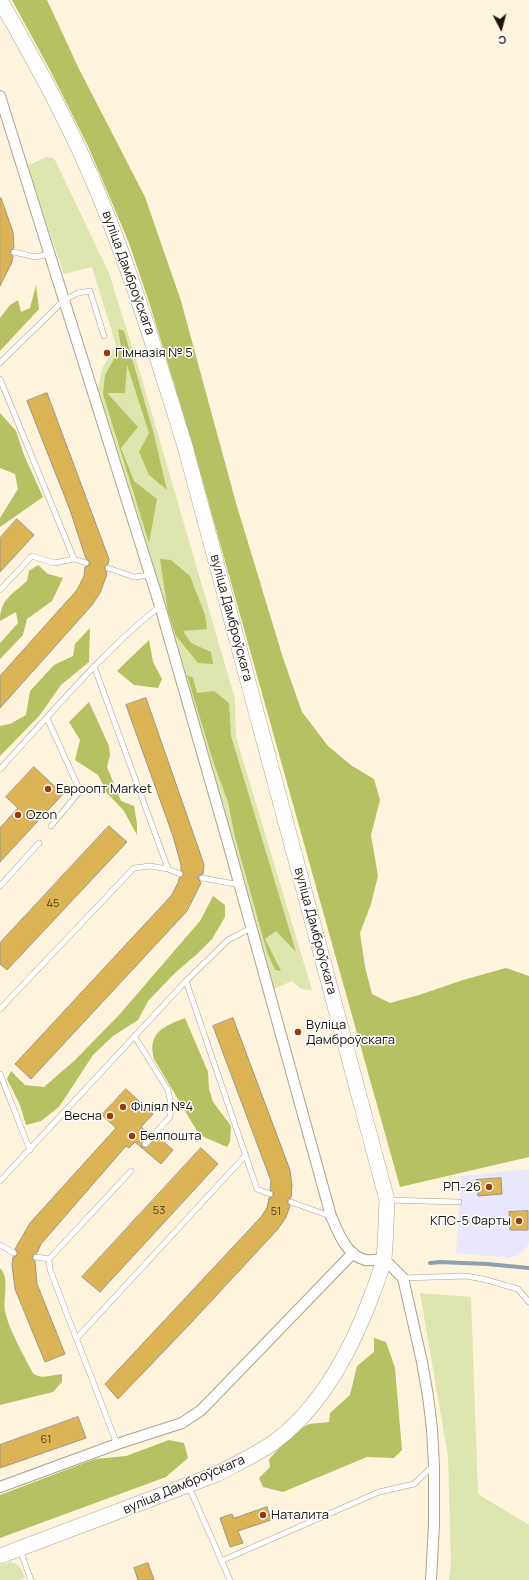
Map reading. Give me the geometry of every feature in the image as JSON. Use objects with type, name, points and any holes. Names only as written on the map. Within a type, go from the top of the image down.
[{"type":"main road","name":"вуліца Дамброўскага","points":[[0,0],[46,83],[87,166],[120,247],[158,360],[185,446],[387,1200],[384,1259],[363,1318],[333,1377],[313,1405],[297,1423],[248,1459],[188,1486],[0,1556]]},
{"type":"street","points":[[0,96],[151,575],[240,885],[331,1216],[341,1240],[353,1253],[364,1260],[384,1259],[403,1278],[422,1362],[432,1429],[434,1466],[434,1525],[431,1580]]},
{"type":"street","points":[[0,1487],[117,1444],[182,1423],[200,1412],[353,1253]]},
{"type":"lane","points":[[14,252],[35,257],[49,254]]},
{"type":"lane","points":[[0,363],[64,300],[78,293],[90,291],[104,336]]},
{"type":"lane","points":[[0,379],[74,559]]},
{"type":"lane","points":[[0,590],[32,556],[54,563],[74,559],[86,563]]},
{"type":"lane","points":[[108,568],[134,577],[151,575]]},
{"type":"lane","points":[[0,769],[94,666],[138,624],[160,606]]},
{"type":"lane","points":[[94,666],[168,869]]},
{"type":"lane","points":[[47,718],[80,791],[51,826]]},
{"type":"lane","points":[[0,886],[39,843]]},
{"type":"lane","points":[[0,1009],[134,868],[150,866],[168,869],[180,874]]},
{"type":"lane","points":[[202,878],[240,885]]},
{"type":"lane","points":[[0,1181],[135,1038],[186,981],[228,940],[251,928]]},
{"type":"lane","points":[[186,981],[257,1189],[270,1194]]},
{"type":"lane","points":[[135,1038],[168,1090],[171,1105],[170,1117],[145,1144]]},
{"type":"lane","points":[[0,1074],[30,1150]]},
{"type":"lane","points":[[77,1338],[246,1155]]},
{"type":"lane","points":[[117,1444],[50,1270],[49,1259],[131,1171]]},
{"type":"lane","points":[[387,1200],[459,1202]]},
{"type":"lane","points":[[291,1202],[331,1216]]},
{"type":"lane","points":[[0,1245],[14,1253]]},
{"type":"lane","points":[[36,1256],[49,1259]]},
{"type":"lane","points":[[403,1278],[466,1276],[484,1279],[518,1289],[529,1302]]},
{"type":"lane","points":[[221,1561],[379,1492],[414,1484],[434,1466]]},
{"type":"lane","points":[[188,1486],[230,1580]]},
{"type":"lane","points":[[20,1549],[31,1580]]},
{"type":"shaded area","points":[[529,1169],[529,1243],[526,1248],[518,1255],[510,1258],[456,1253],[461,1176]]},
{"type":"green space","points":[[12,0],[47,0],[79,69],[145,197],[181,301],[236,503],[283,658],[302,712],[328,746],[352,766],[374,779],[380,800],[371,835],[378,876],[371,904],[360,933],[365,967],[372,994],[390,1003],[506,968],[529,976],[529,1157],[400,1187],[192,443],[150,305],[129,243],[88,146],[50,70]]},
{"type":"green space","points":[[46,157],[54,158],[109,273],[138,366],[235,699],[236,737],[312,990],[301,989],[292,981],[274,989],[98,390],[102,369],[116,345],[92,267],[64,274],[27,166]]},
{"type":"green space","points":[[36,285],[39,309],[0,351],[0,318],[10,305],[18,300],[21,312],[30,308]]},
{"type":"green space","points":[[118,329],[124,331],[153,431],[167,490],[149,475],[139,452],[149,433],[127,365],[125,393],[107,393],[138,427],[121,448],[134,481],[157,499],[149,543],[103,394],[105,375],[121,347]]},
{"type":"green space","points":[[0,413],[16,431],[24,455],[43,497],[0,527],[0,518],[18,489],[15,474],[0,468]]},
{"type":"green space","points":[[160,559],[171,560],[190,576],[205,615],[207,629],[183,631],[191,643],[211,652],[213,664],[198,663],[176,636],[168,612]]},
{"type":"green space","points":[[38,565],[48,574],[63,578],[52,601],[27,619],[23,635],[0,659],[0,643],[18,623],[16,612],[0,621],[2,607],[8,598],[27,581],[29,571]]},
{"type":"green space","points":[[90,628],[89,662],[61,685],[39,716],[0,756],[0,726],[10,724],[26,715],[30,691],[54,665],[73,656],[75,644]]},
{"type":"green space","points":[[149,640],[153,662],[162,679],[158,688],[134,685],[117,671]]},
{"type":"green space","points":[[187,675],[193,678],[197,693],[214,691],[229,703],[231,736],[296,952],[276,931],[265,939],[281,971],[275,970],[267,952],[235,837],[228,802],[214,764]]},
{"type":"green space","points":[[89,702],[109,746],[110,755],[107,767],[121,801],[134,806],[137,835],[124,811],[107,793],[98,775],[75,760],[80,740],[69,722]]},
{"type":"green space","points":[[213,896],[225,905],[225,917],[212,939],[175,973],[148,1001],[138,1020],[113,1036],[93,1055],[59,1107],[41,1121],[26,1125],[20,1105],[7,1079],[11,1071],[25,1085],[44,1087],[75,1060],[119,1015],[200,921]]},
{"type":"green space","points":[[185,1018],[208,1072],[209,1089],[213,1102],[231,1126],[230,1142],[227,1147],[204,1137],[197,1131],[154,1059],[152,1050],[155,1037],[170,1024]]},
{"type":"green space","points":[[0,1268],[5,1277],[6,1317],[33,1373],[43,1377],[62,1374],[62,1382],[53,1392],[0,1405]]},
{"type":"green space","points":[[420,1293],[471,1297],[478,1494],[529,1525],[529,1580],[449,1580],[451,1561],[448,1457]]},
{"type":"green space","points":[[374,1338],[386,1342],[395,1368],[402,1450],[394,1458],[367,1457],[283,1492],[263,1487],[259,1478],[270,1467],[269,1459],[294,1433],[309,1424],[329,1422],[330,1413],[350,1395],[357,1366],[374,1352]]},
{"type":"green space","points":[[169,1440],[184,1443],[188,1458],[166,1477],[0,1538],[0,1495],[95,1459],[126,1456]]},
{"type":"green space","points":[[11,1562],[20,1566],[25,1578],[20,1580],[0,1580],[0,1565]]},
{"type":"building","points":[[0,198],[13,232],[14,248],[10,251],[10,254],[13,256],[12,262],[0,286]]},
{"type":"building","points":[[47,393],[109,559],[108,564],[104,567],[107,572],[106,577],[100,593],[92,605],[0,708],[0,676],[77,590],[84,576],[85,567],[90,564],[86,559],[70,510],[27,401]]},
{"type":"building","points":[[17,519],[34,535],[0,572],[0,538]]},
{"type":"building","points":[[146,698],[204,865],[203,874],[199,875],[198,878],[201,883],[187,911],[31,1079],[15,1064],[171,896],[179,878],[184,875],[181,870],[173,836],[126,705]]},
{"type":"building","points":[[34,767],[63,794],[0,862],[0,828],[18,808],[6,797]]},
{"type":"building","points":[[109,826],[127,842],[7,970],[0,964],[0,943]]},
{"type":"building","points":[[233,1018],[290,1170],[292,1186],[291,1198],[288,1199],[287,1202],[290,1206],[286,1217],[278,1229],[118,1399],[105,1384],[261,1217],[267,1208],[269,1198],[274,1195],[270,1190],[271,1181],[213,1026]]},
{"type":"building","points":[[126,1089],[153,1114],[141,1127],[149,1134],[142,1142],[142,1147],[147,1148],[155,1139],[157,1141],[159,1138],[173,1150],[161,1164],[135,1142],[129,1148],[126,1146],[41,1244],[37,1253],[33,1255],[32,1259],[35,1261],[37,1284],[65,1354],[45,1362],[15,1289],[12,1265],[13,1257],[18,1253],[15,1249],[30,1223],[116,1128],[102,1115]]},
{"type":"building","points":[[201,1148],[218,1164],[100,1292],[82,1277]]},
{"type":"building","name":"РП-26","points":[[501,1178],[502,1194],[478,1196],[476,1180]]},
{"type":"building","name":"КПС-5 Фарты","points":[[528,1211],[528,1230],[510,1230],[509,1212]]},
{"type":"building","points":[[78,1417],[86,1438],[0,1468],[0,1445]]},
{"type":"building","points":[[267,1507],[271,1520],[238,1531],[243,1543],[230,1547],[220,1518],[232,1514],[234,1518]]},
{"type":"building","points":[[148,1563],[154,1580],[138,1580],[134,1568]]},
{"type":"waterway","points":[[430,1263],[487,1264],[529,1268]]},
{"type":"place","name":"Гімназія № 5","points":[[107,353]]},
{"type":"place","name":"Евроопт Market","points":[[48,789]]},
{"type":"place","name":"Ozon","points":[[18,815]]},
{"type":"place","name":"Вуліца Дамброўскага","points":[[298,1032]]},
{"type":"place","name":"Філіял №4","points":[[123,1107]]},
{"type":"place","name":"Весна","points":[[110,1116]]},
{"type":"place","name":"Белпошта","points":[[132,1136]]},
{"type":"place","name":"РП-26","points":[[489,1187]]},
{"type":"place","name":"КПС-5 Фарты","points":[[519,1221]]},
{"type":"place","name":"Наталита","points":[[263,1515]]}]
